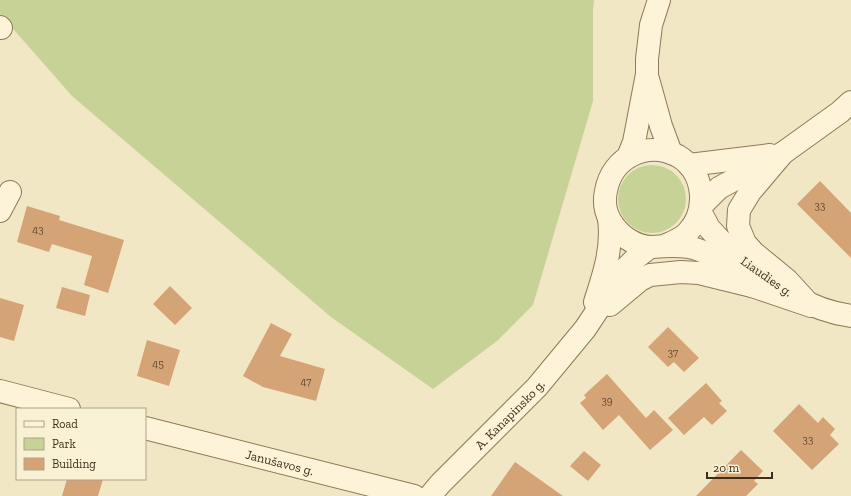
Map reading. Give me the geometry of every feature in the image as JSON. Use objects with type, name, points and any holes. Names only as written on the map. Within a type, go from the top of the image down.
[{"type":"street","points":[[628,157],[634,142],[647,74],[647,59],[651,25],[659,0]]},
{"type":"street","points":[[647,74],[661,126],[671,152]]},
{"type":"street","points":[[585,329],[625,269],[637,257],[657,246],[676,241],[687,233],[695,223],[701,208],[719,188],[783,153],[840,112],[851,102]]},
{"type":"street","points":[[585,329],[608,260],[611,230],[605,208],[604,197],[608,181],[615,168],[628,157],[641,151],[656,149],[671,152],[689,165],[697,177],[701,191],[701,208]]},
{"type":"street","points":[[689,165],[783,153]]},
{"type":"street","points":[[783,153],[746,198],[739,210],[738,226],[745,243],[754,253],[787,280],[811,306]]},
{"type":"street","points":[[0,211],[10,192]]},
{"type":"street","name":"Liaudies g.","points":[[701,208],[709,228],[768,280],[811,306],[833,313],[851,316]]},
{"type":"street","points":[[609,219],[623,236],[636,243],[657,246],[688,247],[708,254],[752,286]]},
{"type":"street","points":[[585,329],[621,295],[640,280],[650,275],[681,272],[699,273],[752,286],[811,306]]},
{"type":"street","name":"A. Kanapinsko g.","points":[[430,496],[440,484],[537,387],[585,329]]},
{"type":"street","points":[[0,392],[65,408]]},
{"type":"street","name":"Janušavos g.","points":[[146,428],[414,496]]},
{"type":"green space","points":[[0,0],[594,0],[593,101],[533,305],[497,341],[433,389],[331,317],[72,96],[0,14]]},
{"type":"green space","points":[[652,165],[665,168],[676,175],[683,186],[686,199],[683,212],[676,223],[665,230],[652,233],[639,230],[628,223],[621,212],[618,199],[621,186],[628,175],[639,168]]},
{"type":"building","points":[[820,181],[851,213],[851,258],[797,204]]},
{"type":"building","points":[[27,206],[60,216],[59,220],[124,240],[108,293],[84,285],[92,256],[52,244],[49,252],[17,242]]},
{"type":"building","points":[[170,286],[192,308],[175,325],[153,304]]},
{"type":"building","points":[[62,287],[90,295],[85,316],[56,308]]},
{"type":"building","points":[[0,298],[24,305],[14,341],[0,337]]},
{"type":"building","points":[[271,323],[292,334],[280,356],[325,369],[316,401],[263,387],[243,376]]},
{"type":"building","points":[[668,327],[699,358],[684,372],[674,362],[668,367],[648,347]]},
{"type":"building","points":[[147,340],[180,350],[169,386],[137,376]]},
{"type":"building","points":[[607,374],[646,418],[654,410],[673,430],[650,450],[619,415],[603,430],[580,403],[586,398],[584,395]]},
{"type":"building","points":[[706,383],[722,401],[719,403],[727,411],[712,425],[704,417],[684,435],[668,418]]},
{"type":"building","points":[[799,404],[818,423],[823,417],[835,429],[830,435],[839,444],[812,470],[773,431]]},
{"type":"building","points":[[741,450],[763,471],[754,481],[758,484],[746,496],[696,496]]},
{"type":"building","points":[[584,451],[601,465],[588,481],[570,466]]},
{"type":"building","points":[[515,462],[563,496],[491,496]]},
{"type":"building","points":[[67,480],[103,480],[98,496],[62,496]]}]
